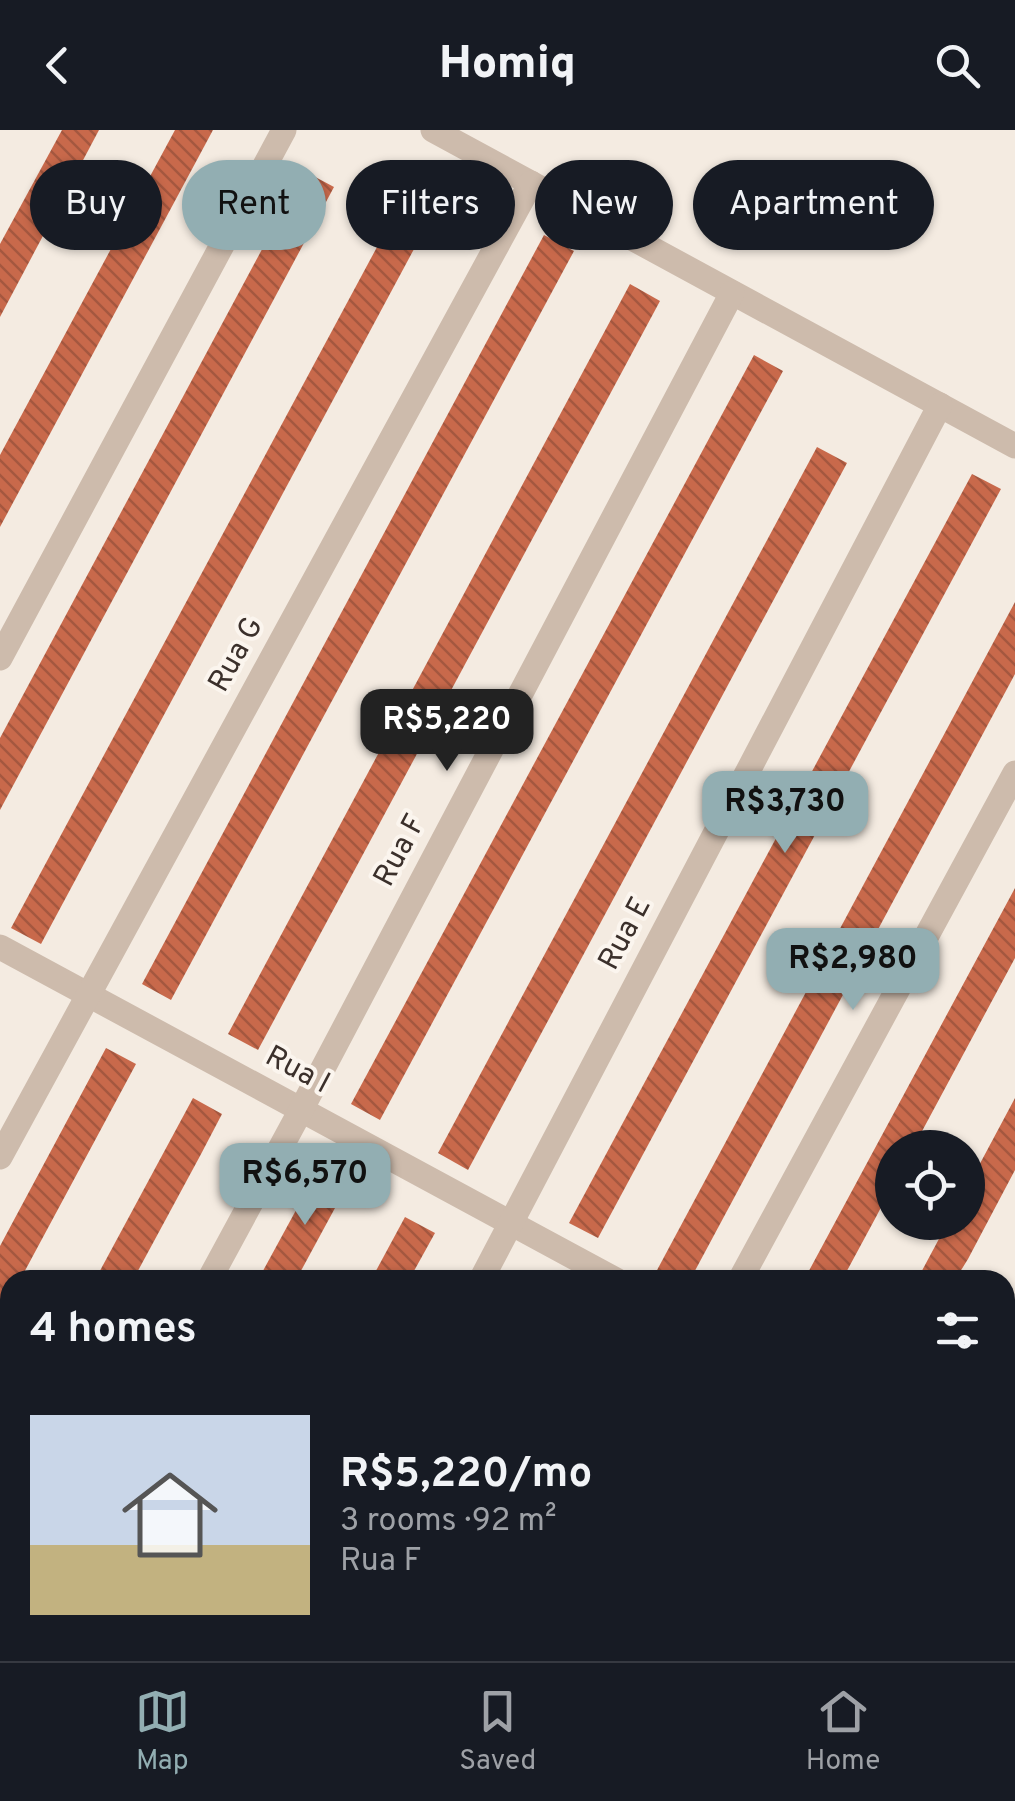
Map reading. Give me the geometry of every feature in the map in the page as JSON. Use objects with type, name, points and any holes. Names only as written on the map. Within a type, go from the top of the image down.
[{"type":"street","points":[[0,658],[284,130]]},
{"type":"street","points":[[433,130],[1015,446]]},
{"type":"street","name":"Rua G","points":[[0,1157],[531,184]]},
{"type":"street","name":"Rua F","points":[[214,1270],[732,292]]},
{"type":"street","name":"Rua E","points":[[486,1270],[940,406]]},
{"type":"street","points":[[745,1270],[1015,773]]},
{"type":"street","name":"Rua I","points":[[0,947],[597,1270]]},
{"type":"building","points":[[62,130],[99,130],[83,160],[46,160]]},
{"type":"building","points":[[175,130],[213,130],[197,160],[182,160],[182,188],[162,225],[162,160],[159,160]]},
{"type":"building","points":[[326,183],[334,187],[326,202]]},
{"type":"building","points":[[30,189],[30,250],[35,250],[0,317],[0,244]]},
{"type":"building","points":[[110,250],[149,250],[0,527],[0,455]]},
{"type":"building","points":[[262,250],[300,250],[0,810],[0,738]]},
{"type":"building","points":[[375,250],[413,250],[41,944],[11,928]]},
{"type":"building","points":[[536,250],[574,251],[171,1000],[142,984]]},
{"type":"building","points":[[630,284],[660,301],[258,1050],[228,1034]]},
{"type":"building","points":[[754,355],[783,371],[380,1120],[351,1104]]},
{"type":"building","points":[[817,447],[847,463],[468,1170],[438,1153]]},
{"type":"building","points":[[972,474],[1001,489],[598,1238],[569,1223]]},
{"type":"building","points":[[1015,602],[1015,674],[695,1270],[657,1270]]},
{"type":"building","points":[[1015,888],[1015,958],[923,1130],[885,1130]]},
{"type":"building","points":[[106,1048],[136,1064],[25,1270],[0,1270],[0,1246]]},
{"type":"building","points":[[193,1098],[222,1114],[138,1270],[100,1270]]},
{"type":"building","points":[[1015,1098],[1015,1170],[985,1227],[985,1154]]},
{"type":"building","points":[[875,1148],[875,1219],[847,1270],[809,1270]]},
{"type":"building","points":[[319,1168],[348,1184],[301,1270],[263,1270]]},
{"type":"building","points":[[405,1217],[435,1233],[415,1270],[376,1270]]},
{"type":"building","points":[[938,1240],[978,1240],[961,1270],[922,1270]]}]
